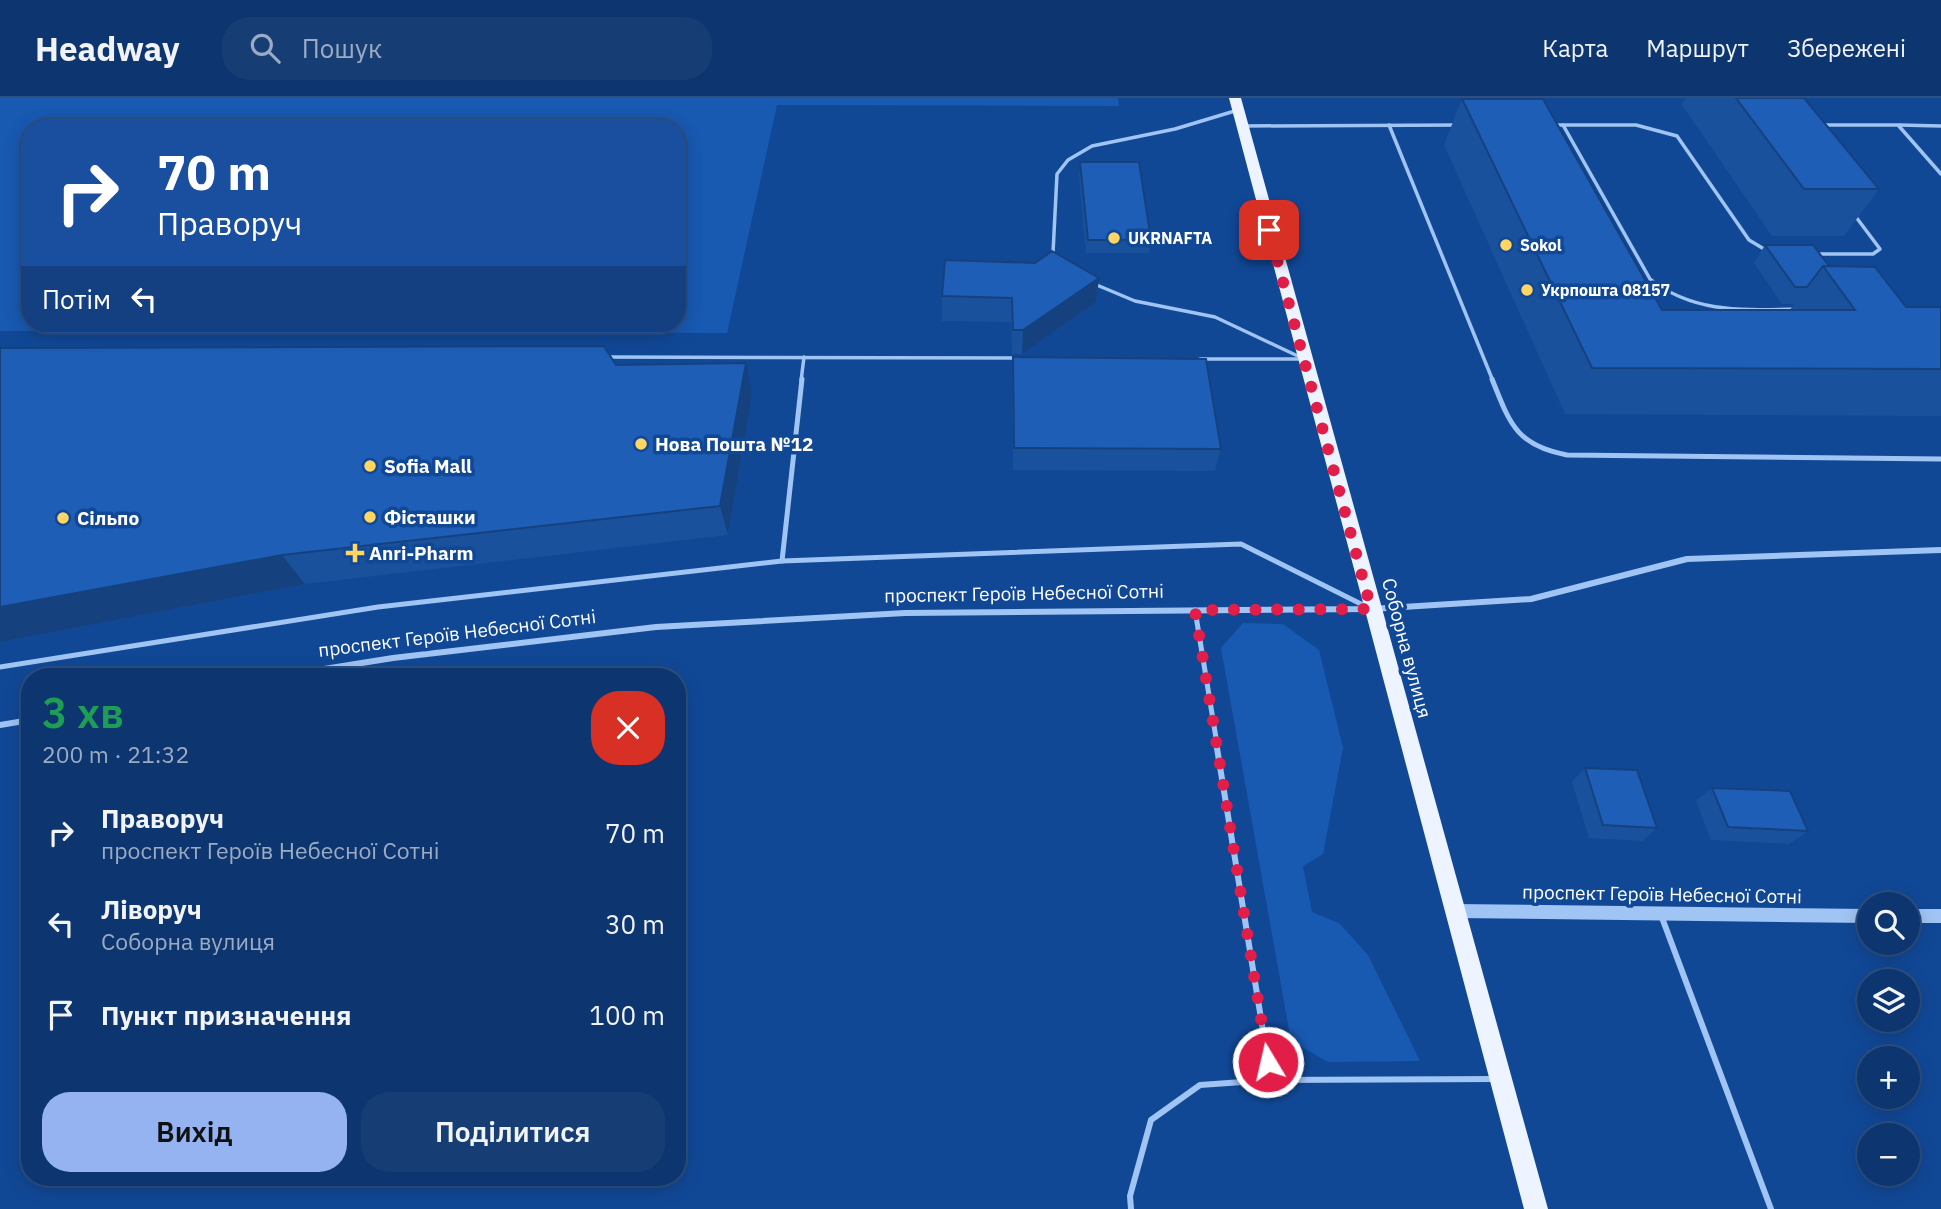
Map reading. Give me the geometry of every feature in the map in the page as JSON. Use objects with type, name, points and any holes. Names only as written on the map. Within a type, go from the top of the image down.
[{"type":"main road","name":"Соборна вулиця","points":[[1236,104],[1536,1209]]},
{"type":"street","name":"проспект Героїв Небесної Сотні","points":[[330,668],[656,627],[905,613],[1371,609],[1531,599],[1687,559],[1941,550]]},
{"type":"street","points":[[0,725],[21,722]]},
{"type":"street","name":"проспект Героїв Небесної Сотні","points":[[1454,911],[1857,916]]},
{"type":"street","points":[[1920,916],[1941,916]]},
{"type":"lane","points":[[1061,260],[1054,253],[1057,174],[1068,160],[1091,146],[1175,129],[1236,104]]},
{"type":"lane","points":[[1390,125],[1511,428],[1525,442],[1550,453],[1577,457],[1941,459]]},
{"type":"lane","points":[[1241,126],[1469,125]]},
{"type":"lane","points":[[1549,125],[1647,125],[1663,128],[1677,136],[1749,240],[1774,253]]},
{"type":"lane","points":[[1563,125],[1650,279],[1662,291],[1684,302],[1715,308],[1808,309]]},
{"type":"lane","points":[[1808,125],[1941,126]]},
{"type":"lane","points":[[1898,125],[1941,174]]},
{"type":"lane","points":[[1808,254],[1873,254],[1880,249],[1851,211]]},
{"type":"lane","points":[[1085,279],[1135,301],[1215,317],[1305,359]]},
{"type":"lane","points":[[596,357],[1027,358]]},
{"type":"lane","points":[[782,561],[804,357]]},
{"type":"lane","points":[[1194,359],[1305,359]]},
{"type":"lane","points":[[0,667],[378,607],[782,561],[1241,544],[1371,609]]},
{"type":"lane","points":[[1195,610],[1271,1080]]},
{"type":"lane","points":[[1661,915],[1771,1209]]},
{"type":"lane","points":[[1131,1209],[1130,1196],[1151,1120],[1200,1085],[1271,1080],[1500,1079]]},
{"type":"shaded area","points":[[0,98],[1118,98],[1119,106],[777,105],[727,333],[686,333],[686,119],[21,119],[21,331],[0,331]]},
{"type":"shaded area","points":[[1243,623],[1283,624],[1319,650],[1343,748],[1323,854],[1303,866],[1312,912],[1339,923],[1368,955],[1420,1061],[1328,1062],[1291,1041],[1221,648]]},
{"type":"building","points":[[1736,98],[1804,98],[1879,189],[1804,189]]},
{"type":"building","points":[[1462,99],[1543,99],[1662,310],[1855,310],[1823,266],[1875,267],[1906,307],[1941,307],[1941,369],[1592,368]]},
{"type":"building","points":[[1080,162],[1139,162],[1151,240],[1088,240]]},
{"type":"building","points":[[1765,245],[1813,245],[1829,266],[1823,266],[1807,287],[1795,287]]},
{"type":"building","points":[[1052,251],[1099,278],[1023,330],[1013,330],[1012,298],[942,296],[945,260],[1035,263]]},
{"type":"building","name":"Sofia Mall","points":[[604,346],[616,365],[746,363],[720,506],[282,555],[0,607],[0,348]]},
{"type":"building","points":[[1013,357],[1206,359],[1221,449],[1014,448]]},
{"type":"building","points":[[1585,768],[1637,770],[1657,828],[1603,825]]},
{"type":"building","points":[[1712,788],[1790,791],[1808,831],[1728,827]]},
{"type":"place","name":"UKRNAFTA","points":[[1114,238]]},
{"type":"place","name":"Sokol","points":[[1506,245]]},
{"type":"place","name":"Укрпошта 08157","points":[[1527,290]]},
{"type":"place","name":"Нова Пошта №12","points":[[641,444]]},
{"type":"place","name":"Sofia Mall","points":[[370,466]]},
{"type":"place","name":"Фісташки","points":[[370,517]]},
{"type":"place","name":"Сільпо","points":[[63,518]]},
{"type":"place","name":"Anri-Pharm","points":[[355,553]]},
{"type":"route","points":[[1268,1062],[1195,610],[1371,609],[1269,230]]}]
